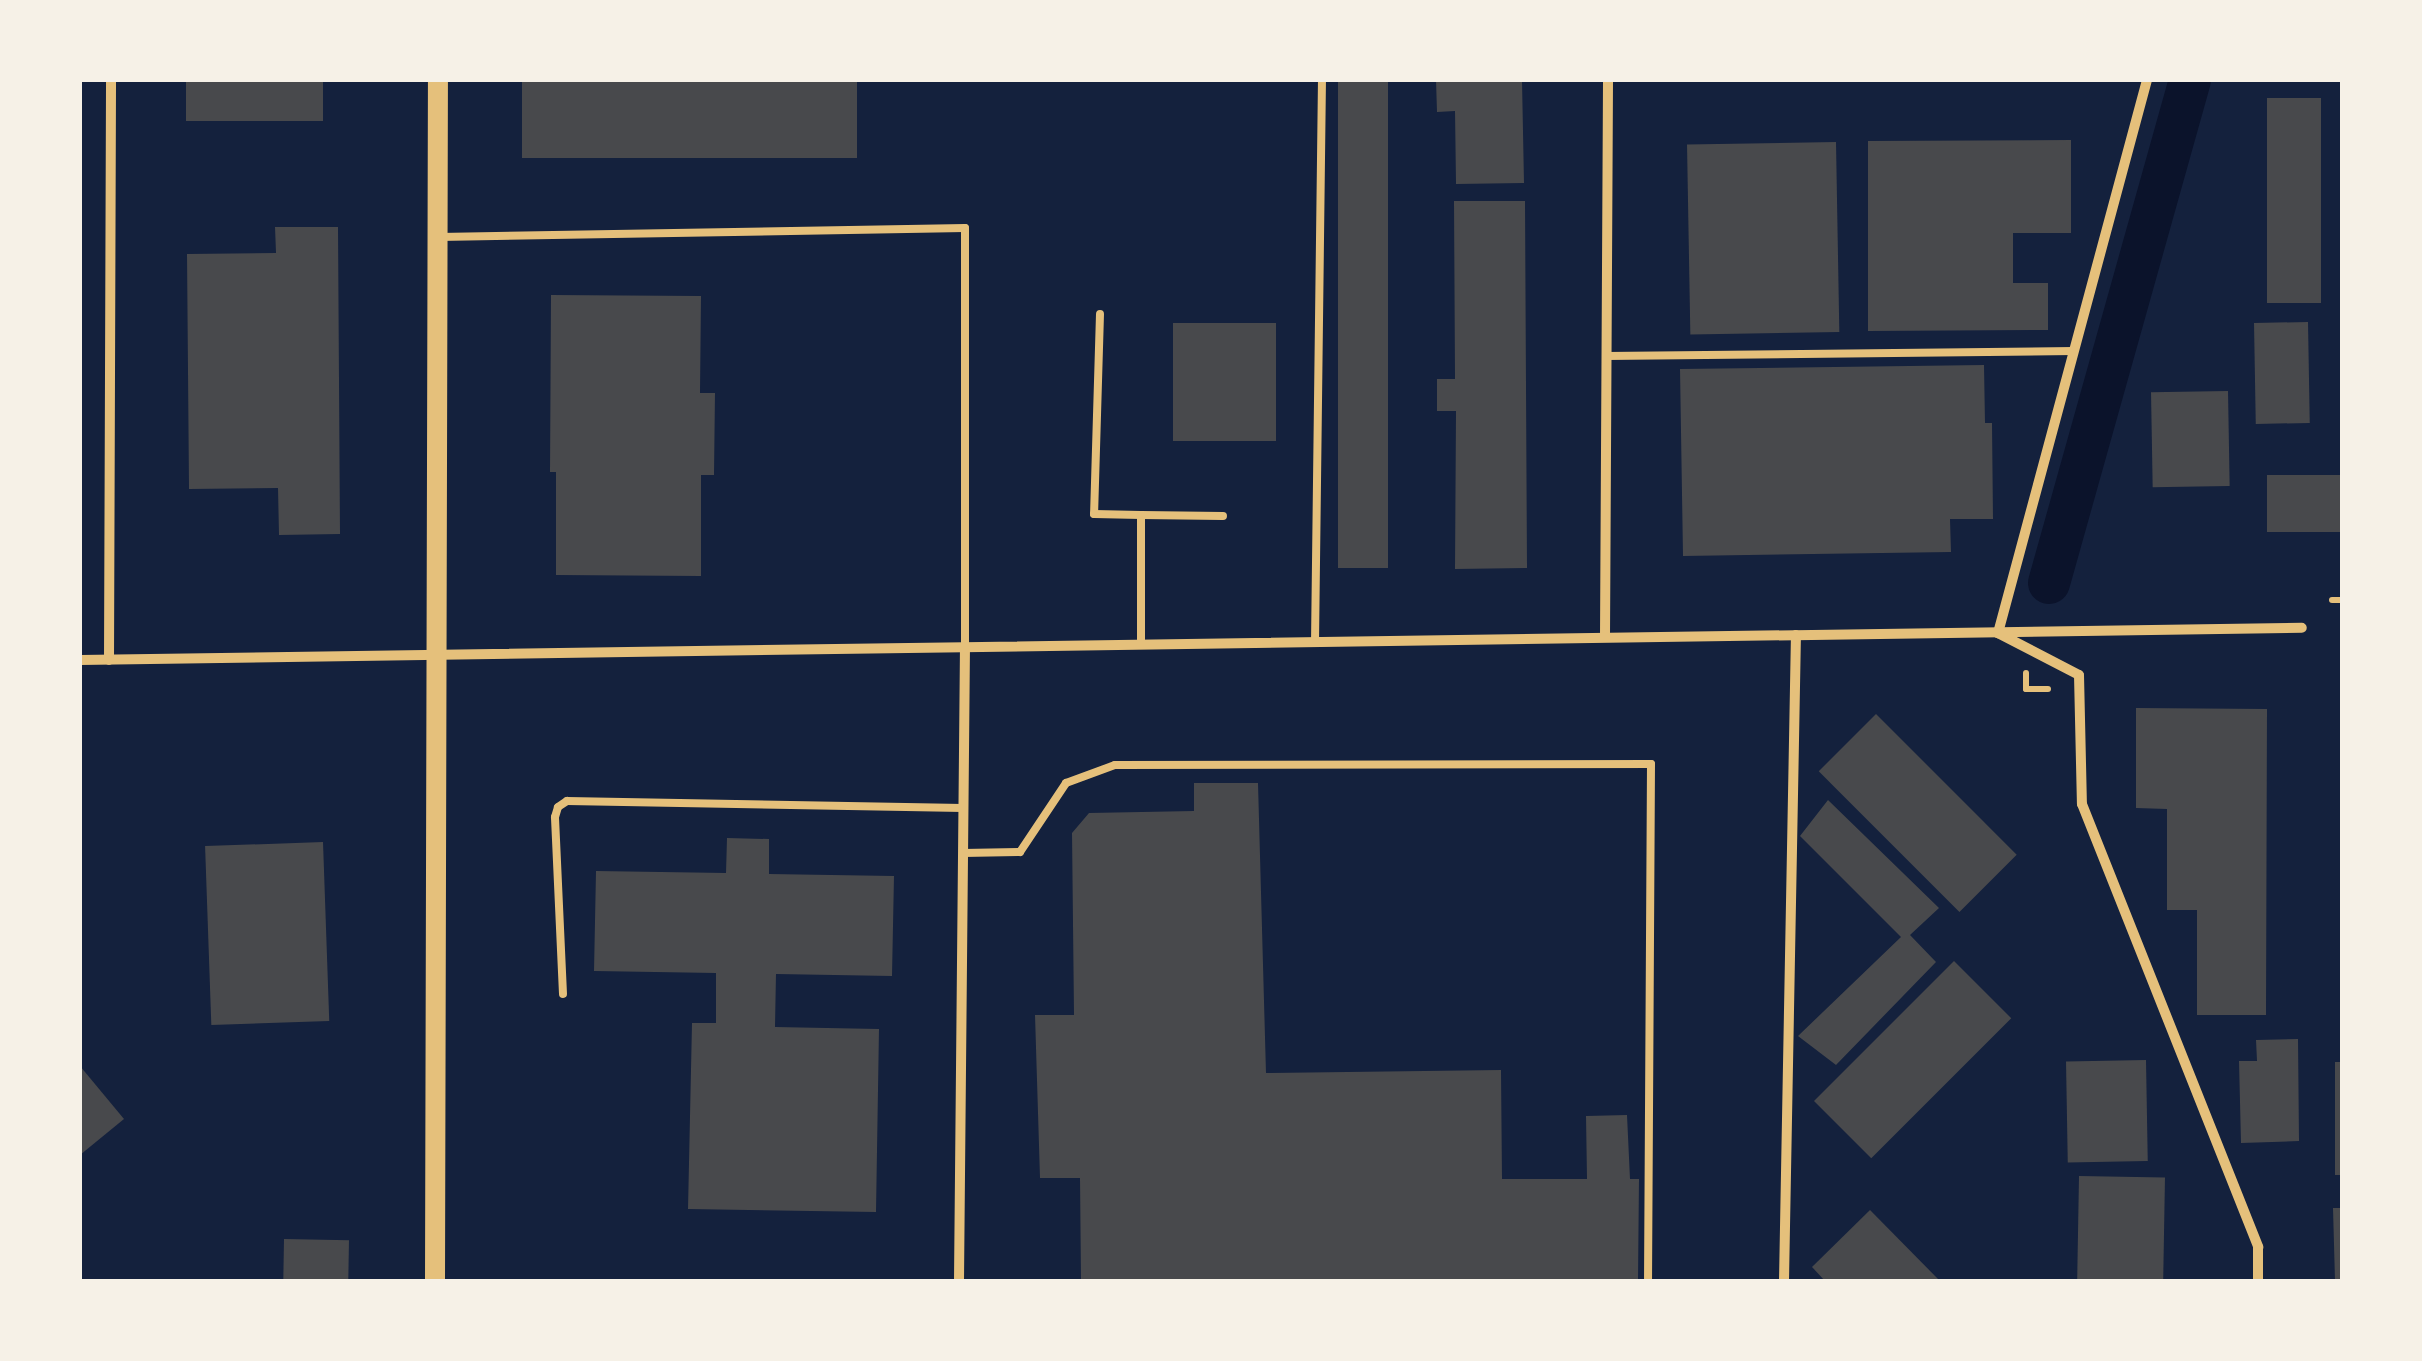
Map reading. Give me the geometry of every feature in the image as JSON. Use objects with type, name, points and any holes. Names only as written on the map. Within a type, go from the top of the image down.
[{"type":"main road","points":[[434,1281],[438,80]]},
{"type":"street","points":[[109,660],[112,80]]},
{"type":"street","points":[[1604,637],[1608,80]]},
{"type":"street","points":[[1998,633],[2147,80]]},
{"type":"street","points":[[80,660],[2302,628]]},
{"type":"street","points":[[1998,633],[2080,674],[2082,804],[2258,1247],[2258,1281]]},
{"type":"street","points":[[1784,1281],[1796,635]]},
{"type":"street","points":[[959,1281],[964,648]]},
{"type":"lane","points":[[1315,643],[1322,80]]},
{"type":"lane","points":[[436,237],[964,228],[964,648]]},
{"type":"lane","points":[[1100,314],[1094,514],[1223,516]]},
{"type":"lane","points":[[1606,356],[2074,351]]},
{"type":"lane","points":[[1140,516],[1141,645]]},
{"type":"lane","points":[[963,853],[1020,852],[1066,783],[1115,765],[1652,764],[1648,1281]]},
{"type":"lane","points":[[564,994],[555,817],[558,807],[567,801],[964,808]]},
{"type":"path","points":[[2332,600],[2342,600]]},
{"type":"building","points":[[186,80],[323,80],[323,121],[186,121]]},
{"type":"building","points":[[522,80],[857,80],[857,158],[522,158]]},
{"type":"building","points":[[1338,80],[1388,80],[1388,568],[1338,568]]},
{"type":"building","points":[[1436,80],[1522,80],[1524,183],[1456,184],[1455,111],[1437,112]]},
{"type":"building","points":[[2267,98],[2321,98],[2321,303],[2267,303]]},
{"type":"building","points":[[2071,140],[2071,233],[2013,233],[2013,283],[2048,283],[2048,330],[1868,331],[1868,141]]},
{"type":"building","points":[[1836,142],[1839,332],[1690,335],[1687,145]]},
{"type":"building","points":[[1454,201],[1525,201],[1527,568],[1455,569],[1456,411],[1437,411],[1437,379],[1455,379]]},
{"type":"building","points":[[275,227],[338,227],[340,534],[279,535],[278,488],[189,489],[187,254],[276,253]]},
{"type":"building","points":[[551,295],[701,296],[700,393],[715,393],[714,475],[701,475],[701,576],[556,575],[556,472],[550,472]]},
{"type":"building","points":[[2308,322],[2310,423],[2256,424],[2254,323]]},
{"type":"building","points":[[1173,323],[1276,323],[1276,441],[1173,441]]},
{"type":"building","points":[[1984,365],[1985,423],[1992,423],[1993,519],[1950,519],[1951,552],[1683,556],[1680,369]]},
{"type":"building","points":[[2228,391],[2230,486],[2153,487],[2151,392]]},
{"type":"building","points":[[2267,475],[2342,475],[2342,532],[2267,532]]},
{"type":"building","points":[[2136,708],[2267,709],[2266,1015],[2197,1015],[2197,910],[2167,910],[2167,809],[2136,808]]},
{"type":"building","points":[[1876,714],[2017,855],[1959,912],[1819,771]]},
{"type":"building","points":[[1194,783],[1258,783],[1266,1073],[1501,1070],[1502,1179],[1587,1179],[1586,1116],[1627,1115],[1630,1179],[1639,1179],[1638,1281],[1081,1281],[1080,1178],[1040,1178],[1035,1015],[1074,1015],[1072,833],[1089,813],[1194,811]]},
{"type":"building","points":[[1828,800],[1939,908],[1910,935],[1936,962],[1836,1065],[1798,1036],[1901,937],[1800,836]]},
{"type":"building","points":[[727,838],[769,839],[769,874],[894,876],[892,976],[776,974],[775,1027],[879,1029],[876,1212],[688,1209],[692,1023],[716,1023],[716,973],[594,971],[596,871],[726,873]]},
{"type":"building","points":[[323,842],[329,1021],[211,1025],[205,846]]},
{"type":"building","points":[[1954,961],[2011,1018],[1871,1158],[1814,1101]]},
{"type":"building","points":[[2298,1039],[2299,1141],[2241,1143],[2239,1061],[2257,1061],[2256,1040]]},
{"type":"building","points":[[2146,1060],[2148,1161],[2068,1162],[2066,1061]]},
{"type":"building","points":[[2335,1062],[2342,1062],[2342,1175],[2335,1175]]},
{"type":"building","points":[[80,1066],[124,1119],[80,1155]]},
{"type":"building","points":[[2079,1176],[2165,1178],[2163,1281],[2077,1280]]},
{"type":"building","points":[[2333,1208],[2342,1208],[2342,1281],[2335,1281]]},
{"type":"building","points":[[1870,1210],[1940,1281],[1825,1281],[1812,1267]]},
{"type":"building","points":[[284,1239],[349,1240],[348,1281],[283,1281]]},
{"type":"waterway","points":[[2049,583],[2190,80]]}]
